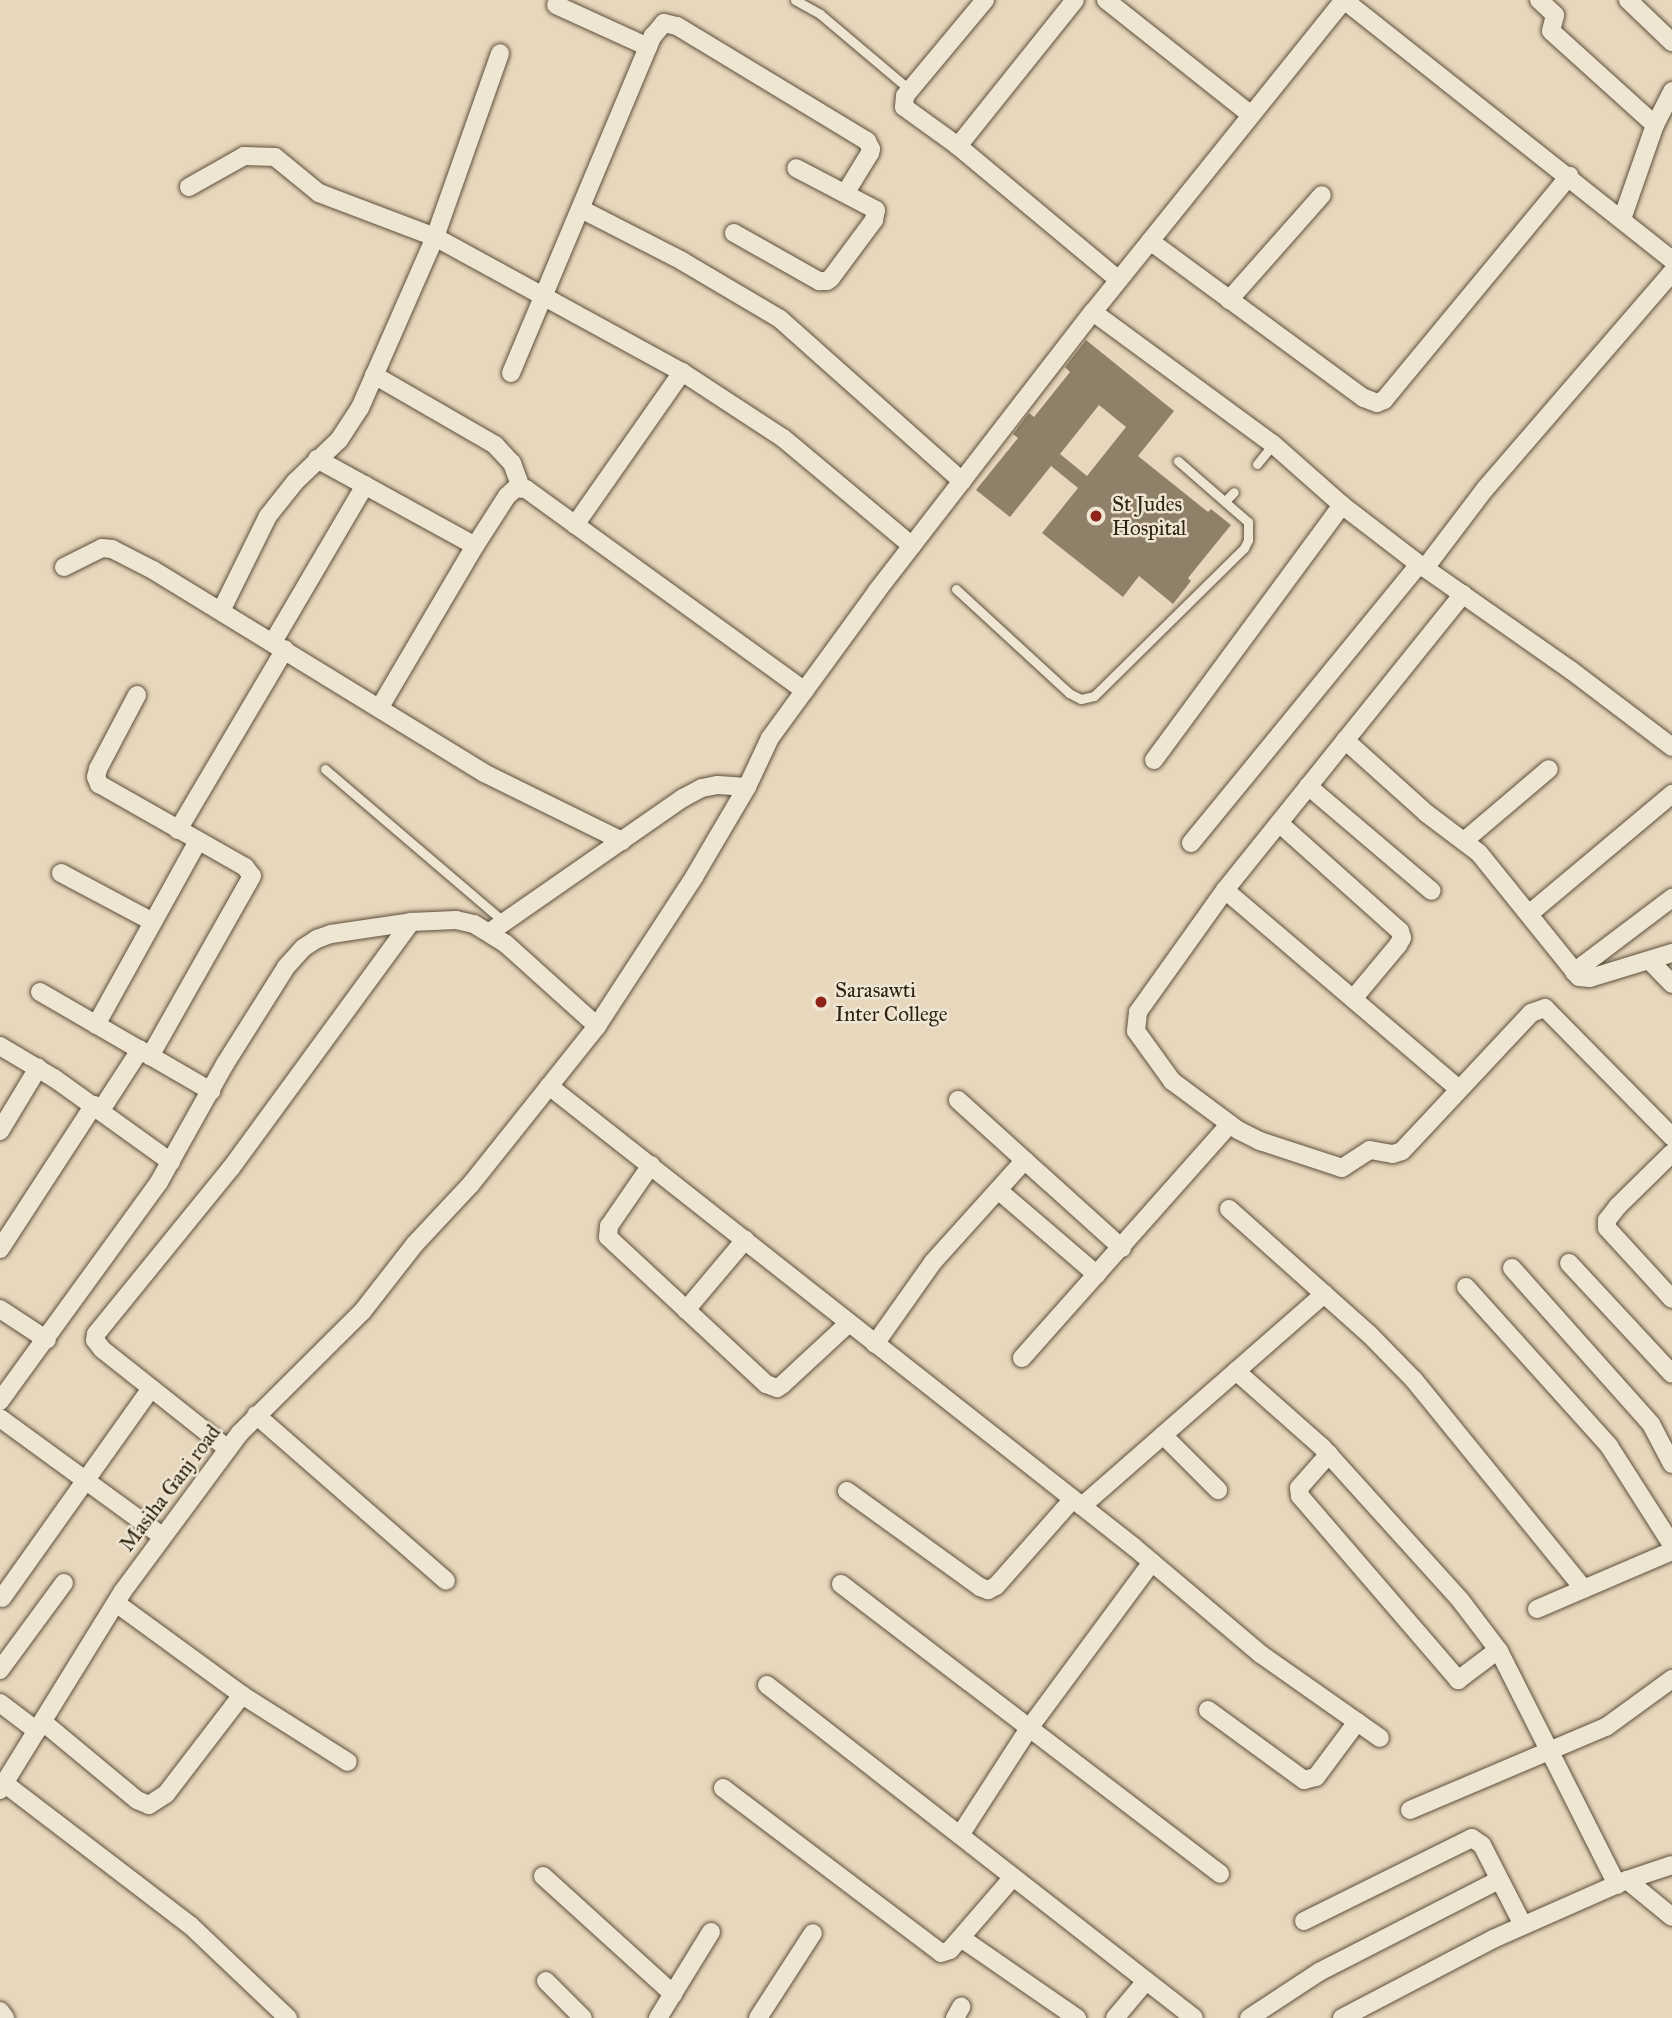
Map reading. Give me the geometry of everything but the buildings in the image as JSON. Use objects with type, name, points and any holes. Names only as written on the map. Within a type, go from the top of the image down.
[{"type":"street","points":[[985,0],[905,96],[904,107],[958,146],[1119,280]]},
{"type":"street","points":[[958,146],[1074,0]]},
{"type":"street","points":[[1106,0],[1251,115]]},
{"type":"street","points":[[1344,0],[1672,260]]},
{"type":"street","name":"Masiha Ganj road","points":[[2,1787],[116,1603],[162,1536],[256,1415],[362,1312],[415,1244],[471,1184],[597,1026],[694,877],[747,787],[770,738],[912,546],[1093,312],[1344,0]]},
{"type":"street","points":[[1539,0],[1555,15],[1550,25],[1551,30],[1655,125]]},
{"type":"street","points":[[1628,0],[1672,42]]},
{"type":"street","points":[[556,5],[648,47]]},
{"type":"street","points":[[511,373],[648,47],[664,23],[677,26],[867,141],[870,153],[845,192]]},
{"type":"street","points":[[221,611],[268,516],[348,428],[435,237],[499,53]]},
{"type":"street","points":[[1622,219],[1655,125],[1672,91]]},
{"type":"street","points":[[189,187],[244,156],[270,155],[279,159],[319,193],[435,237],[682,372],[783,438],[912,546]]},
{"type":"street","points":[[734,233],[819,281],[827,281],[877,214],[871,205],[796,168]]},
{"type":"street","points":[[1150,241],[1364,398],[1377,403],[1384,400],[1569,176]]},
{"type":"street","points":[[1229,300],[1322,195]]},
{"type":"street","points":[[581,209],[682,261],[780,318],[962,481]]},
{"type":"street","points":[[1191,843],[1485,489],[1672,272]]},
{"type":"street","points":[[1093,312],[1273,444],[1342,505],[1422,566],[1672,747]]},
{"type":"street","points":[[575,525],[682,372]]},
{"type":"street","points":[[374,375],[495,446],[512,463],[521,488],[805,691]]},
{"type":"street","points":[[317,459],[475,546]]},
{"type":"street","points":[[178,830],[365,485]]},
{"type":"street","points":[[380,707],[507,496],[521,488]]},
{"type":"street","points":[[1154,760],[1342,505]]},
{"type":"street","points":[[64,567],[102,548],[112,550],[221,611],[484,773],[622,841]]},
{"type":"street","points":[[1462,594],[1225,890],[1139,1012],[1135,1021],[1136,1031],[1167,1075],[1230,1124],[1260,1141],[1342,1168],[1370,1150],[1393,1154],[1402,1151],[1458,1088],[1531,1013],[1545,1008],[1672,1137]]},
{"type":"street","points":[[0,1249],[97,1107],[145,1053],[252,876],[249,869],[107,791],[96,777],[137,695]]},
{"type":"street","points":[[1345,740],[1426,813],[1491,865],[1579,977],[1590,978],[1672,953]]},
{"type":"street","points":[[1464,841],[1549,769]]},
{"type":"street","points":[[0,1401],[47,1340],[172,1162],[211,1091],[286,967],[303,948],[331,934],[411,922],[456,920],[496,926],[702,788],[718,785],[747,787]]},
{"type":"street","points":[[1308,786],[1432,891]]},
{"type":"street","points":[[1529,915],[1672,794]]},
{"type":"street","points":[[1279,822],[1400,931],[1402,938],[1398,945],[1353,999]]},
{"type":"street","points":[[96,1025],[198,841]]},
{"type":"street","points":[[61,873],[153,922]]},
{"type":"street","points":[[1225,890],[1458,1088]]},
{"type":"street","points":[[1574,972],[1672,898]]},
{"type":"street","points":[[228,1449],[102,1349],[95,1340],[96,1334],[231,1168],[411,922]]},
{"type":"street","points":[[496,926],[597,1026]]},
{"type":"street","points":[[1650,961],[1672,984]]},
{"type":"street","points":[[40,992],[211,1091]]},
{"type":"street","points":[[0,1046],[97,1107],[172,1162]]},
{"type":"street","points":[[0,1131],[38,1068]]},
{"type":"street","points":[[549,1086],[1152,1562],[1262,1656],[1380,1738]]},
{"type":"street","points":[[958,1100],[1122,1248]]},
{"type":"street","points":[[1022,1358],[1230,1124]]},
{"type":"street","points":[[1672,1153],[1607,1220],[1607,1228],[1672,1298]]},
{"type":"street","points":[[875,1344],[933,1262],[1025,1160]]},
{"type":"street","points":[[651,1165],[609,1226],[608,1237],[766,1384],[777,1388],[849,1323]]},
{"type":"street","points":[[999,1190],[1097,1275]]},
{"type":"street","points":[[1229,1209],[1369,1334],[1414,1380],[1584,1589]]},
{"type":"street","points":[[686,1310],[745,1240]]},
{"type":"street","points":[[1569,1263],[1672,1374]]},
{"type":"street","points":[[1511,1268],[1651,1424],[1672,1464]]},
{"type":"street","points":[[1466,1286],[1609,1446],[1672,1545]]},
{"type":"street","points":[[847,1491],[979,1587],[988,1590],[996,1586],[1077,1503],[1163,1435],[1324,1294]]},
{"type":"street","points":[[0,1309],[47,1340]]},
{"type":"street","points":[[1236,1371],[1329,1454],[1461,1601],[1498,1650],[1622,1882],[1672,1917]]},
{"type":"street","points":[[2,1598],[151,1388]]},
{"type":"street","points":[[256,1415],[446,1581]]},
{"type":"street","points":[[0,1418],[162,1536]]},
{"type":"street","points":[[1163,1435],[1218,1490]]},
{"type":"street","points":[[1329,1454],[1299,1488],[1300,1496],[1458,1681],[1498,1650]]},
{"type":"street","points":[[1538,1609],[1672,1551]]},
{"type":"street","points":[[960,1835],[1030,1727],[1152,1562]]},
{"type":"street","points":[[0,1670],[64,1583]]},
{"type":"street","points":[[841,1584],[1220,1874]]},
{"type":"street","points":[[116,1603],[242,1695],[348,1762]]},
{"type":"street","points":[[1410,1810],[1623,1718],[1672,1679]]},
{"type":"street","points":[[767,1685],[1187,2016]]},
{"type":"street","points":[[0,1703],[40,1726],[137,1800],[149,1805],[166,1794],[242,1695]]},
{"type":"street","points":[[1208,1710],[1304,1780],[1316,1777],[1357,1722]]},
{"type":"street","points":[[2,1787],[191,1926],[288,2018]]},
{"type":"street","points":[[723,1787],[939,1951],[947,1952],[961,1938],[1013,1877]]},
{"type":"street","points":[[1304,1922],[1468,1839],[1480,1842],[1523,1925]]},
{"type":"street","points":[[1343,2018],[1523,1925],[1622,1882],[1672,1865]]},
{"type":"street","points":[[542,1876],[673,1994]]},
{"type":"street","points":[[1250,2018],[1319,1972],[1499,1880]]},
{"type":"street","points":[[659,2018],[711,1933]]},
{"type":"street","points":[[758,2018],[813,1934]]},
{"type":"street","points":[[961,1938],[1077,2018]]},
{"type":"street","points":[[546,1981],[583,2018]]},
{"type":"street","points":[[1115,2018],[1146,1982]]},
{"type":"street","points":[[0,2011],[5,2018]]},
{"type":"lane","points":[[795,0],[820,14],[910,90]]},
{"type":"lane","points":[[1256,464],[1273,444]]},
{"type":"lane","points":[[956,589],[1069,693],[1087,699],[1130,662],[1244,548],[1250,531],[1248,522],[1226,500],[1178,461]]},
{"type":"lane","points":[[1226,500],[1234,492]]},
{"type":"lane","points":[[325,769],[496,926]]},
{"type":"place","name":"St Judes Hospital","points":[[1096,516]]},
{"type":"place","name":"Sarasawti Inter College","points":[[821,1002]]}]
